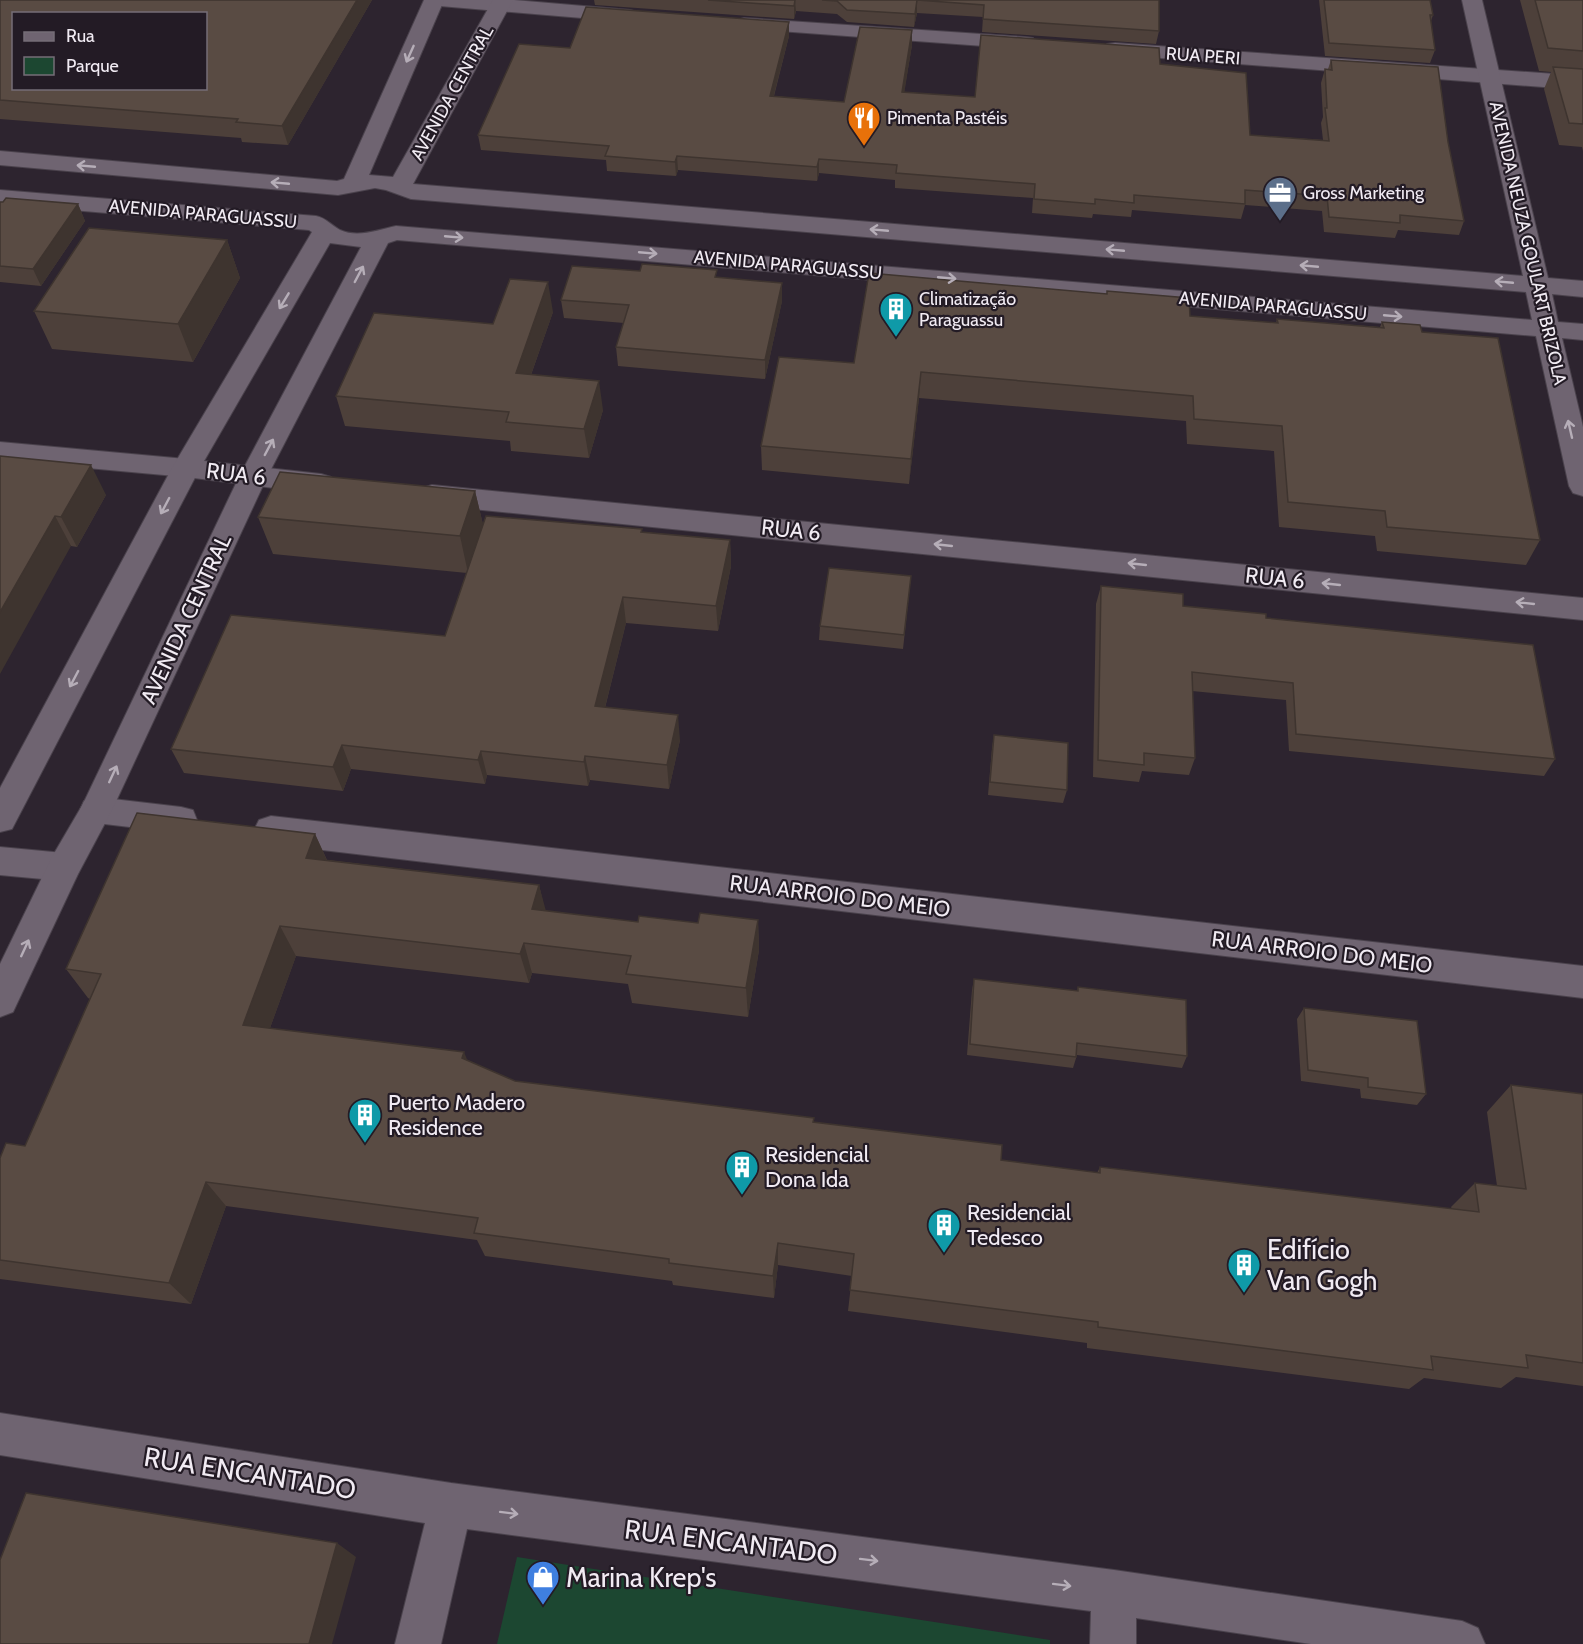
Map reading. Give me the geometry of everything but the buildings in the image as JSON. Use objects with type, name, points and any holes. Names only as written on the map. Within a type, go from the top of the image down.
[{"type":"main road","points":[[0,819],[186,468],[320,228],[313,216],[315,208],[328,194],[346,185],[434,0]]},
{"type":"main road","points":[[440,0],[501,3],[655,17]]},
{"type":"main road","name":"AVENIDA NEUZA GOULART BRIZOLA","points":[[1472,0],[1583,486]]},
{"type":"main road","name":"AVENIDA CENTRAL","points":[[0,1001],[64,867],[96,810],[254,477],[387,236],[414,217],[417,208],[416,200],[406,189],[501,3]]},
{"type":"main road","points":[[727,22],[1048,45]]},
{"type":"main road","name":"RUA PERI","points":[[1096,48],[1583,83]]},
{"type":"main road","name":"AVENIDA PARAGUASSU","points":[[0,158],[346,185],[379,181],[406,189],[1583,289]]},
{"type":"main road","name":"AVENIDA PARAGUASSU","points":[[0,197],[320,228],[339,239],[358,241],[387,236],[915,275],[1583,332]]},
{"type":"main road","points":[[915,275],[922,234]]},
{"type":"main road","name":"RUA 6","points":[[0,451],[348,486]]},
{"type":"main road","name":"RUA 6","points":[[408,492],[1583,609]]},
{"type":"main road","name":"RUA ARROIO DO MEIO","points":[[96,810],[1583,982]]},
{"type":"main road","points":[[0,861],[64,867]]},
{"type":"main road","name":"RUA ENCANTADO","points":[[0,1434],[451,1505],[1114,1592],[1462,1644]]},
{"type":"main road","points":[[418,1644],[451,1505]]},
{"type":"main road","points":[[1113,1644],[1114,1592]]},
{"type":"green space","points":[[517,1557],[1050,1640],[1050,1644],[497,1644]]},
{"type":"place","name":"Pimenta Pastéis","points":[[864,147]]},
{"type":"place","name":"Gross Marketing","points":[[1280,222]]},
{"type":"place","name":"Climatização Paraguassu","points":[[896,338]]},
{"type":"place","name":"Puerto Madero Residence","points":[[365,1144]]},
{"type":"place","name":"Residencial Dona Ida","points":[[742,1196]]},
{"type":"place","name":"Residencial Tedesco","points":[[944,1254]]},
{"type":"place","name":"Edifício Van Gogh","points":[[1244,1294]]},
{"type":"place","name":"Marina Krep's","points":[[543,1606]]}]
